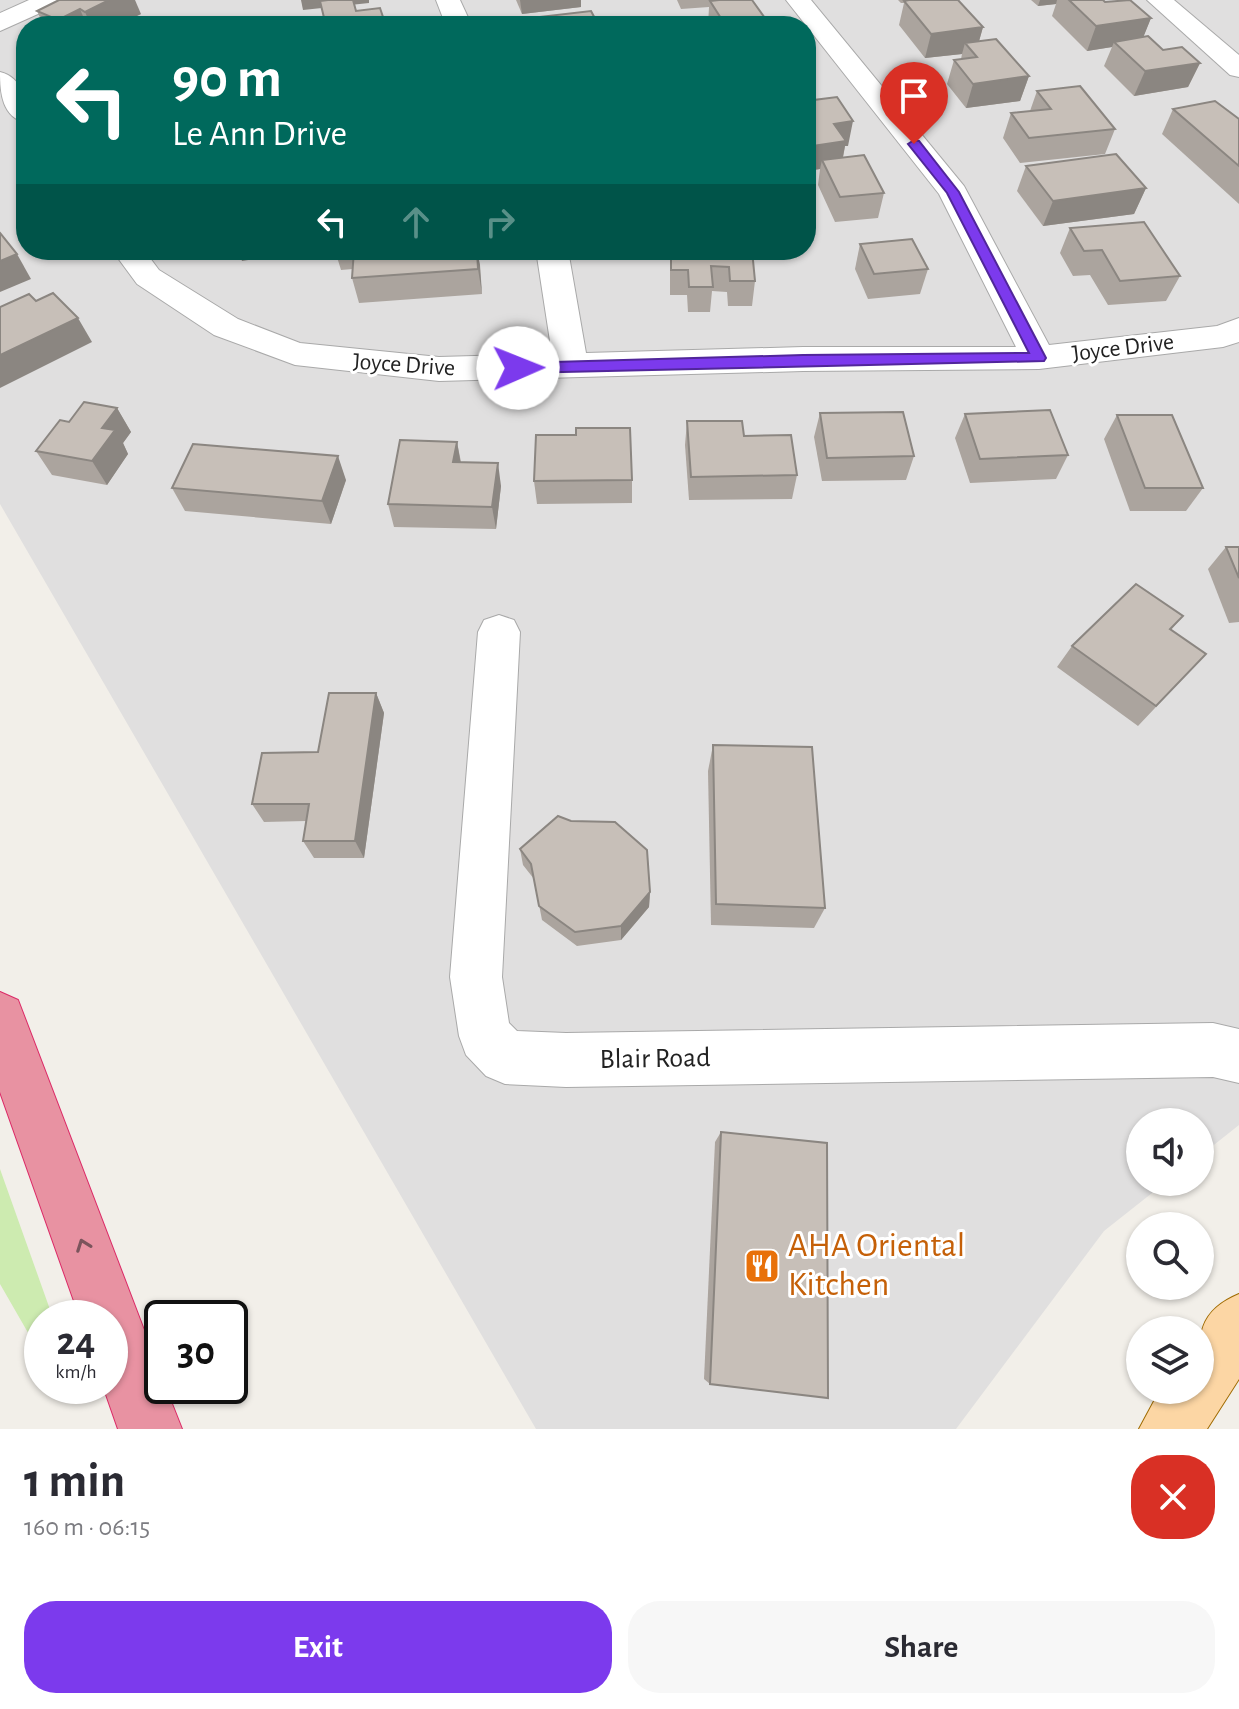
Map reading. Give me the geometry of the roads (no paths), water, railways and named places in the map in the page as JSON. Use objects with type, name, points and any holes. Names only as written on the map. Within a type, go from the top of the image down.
[{"type":"highway","points":[[0,1018],[103,1300]]},
{"type":"highway","points":[[128,1368],[150,1429]]},
{"type":"main road","points":[[1214,1362],[1239,1324]]},
{"type":"main road","points":[[1171,1429],[1187,1404]]},
{"type":"street","points":[[0,23],[49,0]]},
{"type":"street","points":[[798,0],[811,16]]},
{"type":"street","points":[[1159,0],[1239,69]]},
{"type":"street","points":[[816,22],[953,192],[1039,358]]},
{"type":"street","points":[[0,80],[16,102]]},
{"type":"street","name":"Joyce Drive","points":[[135,260],[148,277],[226,327],[295,354],[439,369],[803,359],[1039,358],[1223,336],[1239,329]]},
{"type":"street","points":[[554,260],[571,367]]},
{"type":"street","name":"Blair Road","points":[[499,632],[476,977],[485,1036],[505,1057],[566,1060],[1213,1050],[1239,1056]]},
{"type":"place","name":"AHA Oriental Kitchen","points":[[762,1266]]}]
